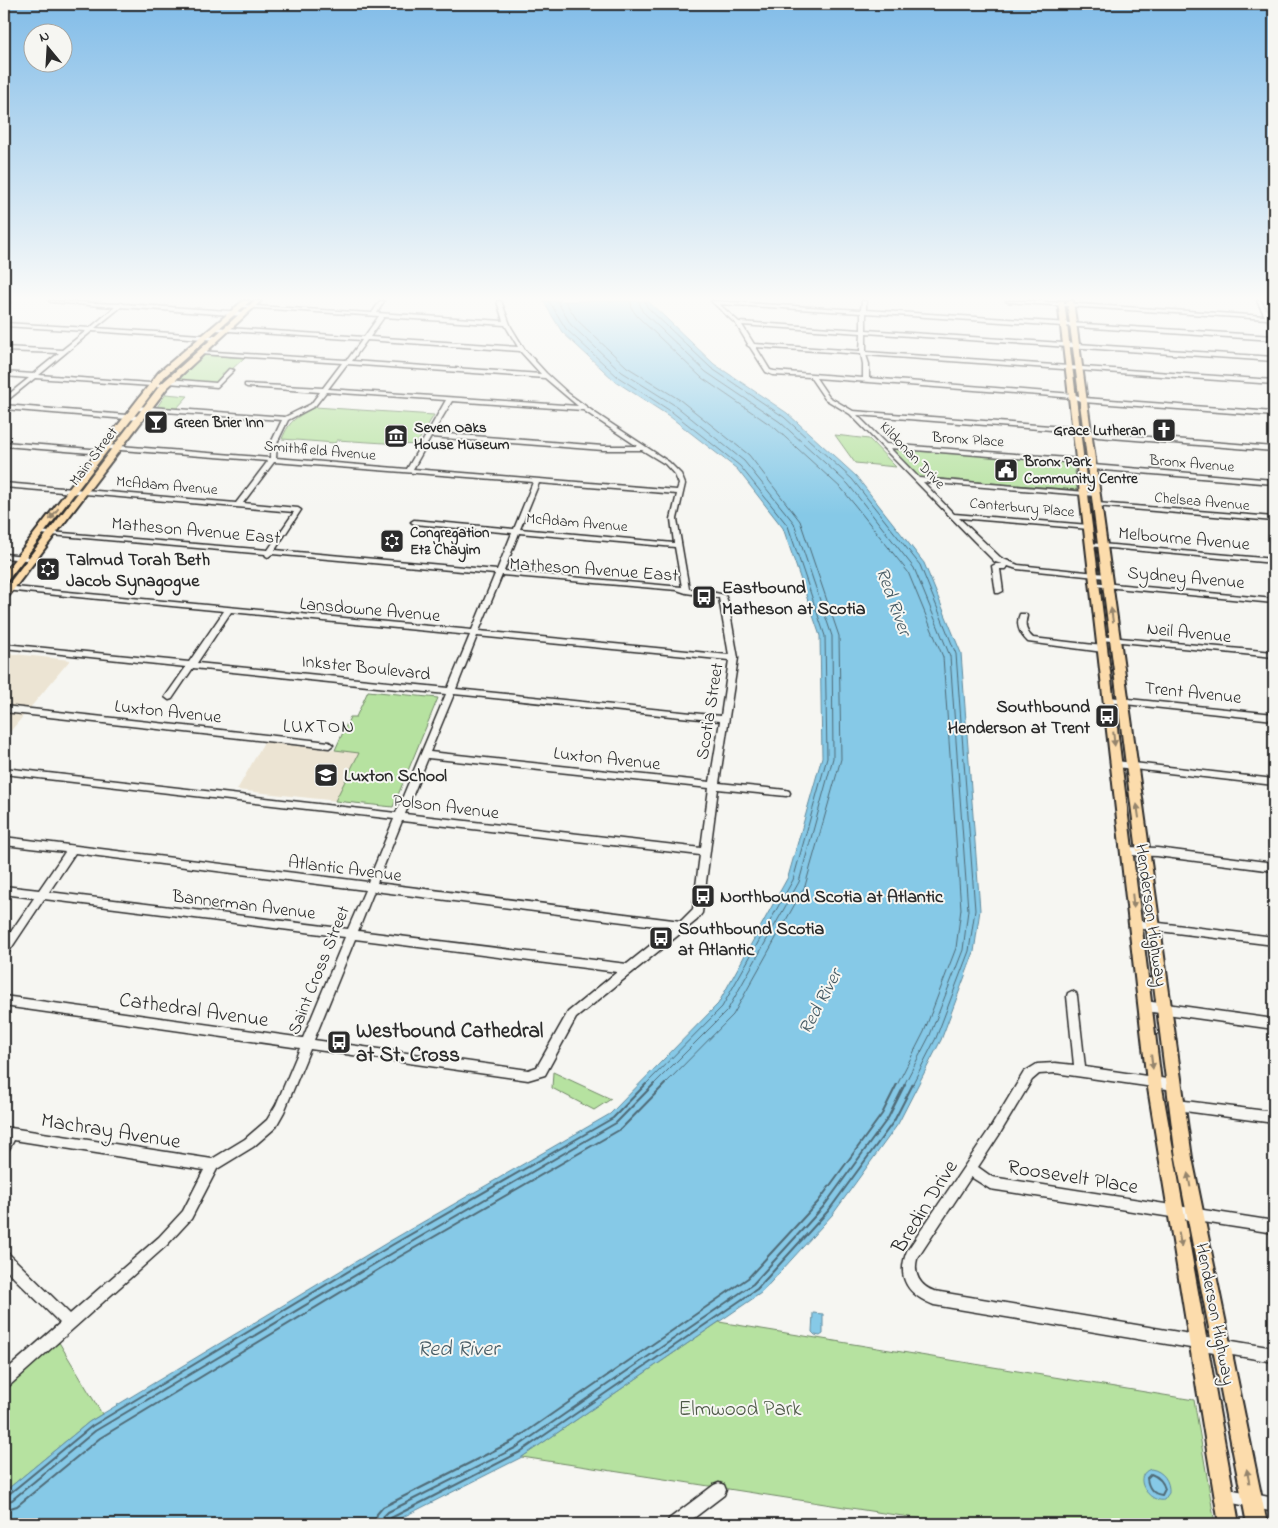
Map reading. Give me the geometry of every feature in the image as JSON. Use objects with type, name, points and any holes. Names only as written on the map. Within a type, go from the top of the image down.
[{"type":"main road","name":"Main Street","points":[[5,591],[72,491],[166,372]]},
{"type":"main road","points":[[169,372],[176,374]]},
{"type":"main road","name":"Henderson Highway","points":[[1070,372],[1093,497],[1096,545],[1109,644],[1123,701],[1184,1158],[1257,1524]]},
{"type":"main road","name":"Henderson Highway","points":[[1080,372],[1083,400],[1082,432]]},
{"type":"main road","name":"Main Street","points":[[4,579],[84,491],[143,413],[176,374]]},
{"type":"main road","name":"Henderson Highway","points":[[1093,497],[1089,527],[1096,545]]},
{"type":"main road","name":"Henderson Highway","points":[[1109,644],[1109,700],[1154,1082],[1229,1524]]},
{"type":"street","points":[[4,401],[39,372]]},
{"type":"street","points":[[4,374],[154,385],[217,385],[229,372]]},
{"type":"street","points":[[238,504],[274,459],[274,442],[285,422],[314,405],[339,372]]},
{"type":"street","points":[[493,372],[546,376]]},
{"type":"street","points":[[543,372],[584,408],[668,464],[678,474],[682,484],[674,519],[686,591]]},
{"type":"street","points":[[779,372],[1073,396],[1083,400],[1274,414]]},
{"type":"street","points":[[866,372],[866,380]]},
{"type":"street","points":[[1139,372],[1274,382]]},
{"type":"street","name":"Kildonan Drive","points":[[812,376],[827,398],[852,413],[953,516],[1006,564],[1100,580]]},
{"type":"street","points":[[247,385],[584,408]]},
{"type":"street","points":[[409,470],[450,399]]},
{"type":"street","points":[[4,407],[133,412],[285,422]]},
{"type":"street","points":[[852,413],[1274,449]]},
{"type":"street","points":[[431,432],[603,448],[614,446],[644,448]]},
{"type":"street","name":"Smithfield Avenue","points":[[4,444],[105,449],[118,446],[681,492]]},
{"type":"street","name":"Bronx Place","points":[[885,446],[1086,464]]},
{"type":"street","name":"Bronx Avenue","points":[[1086,464],[1274,482]]},
{"type":"street","name":"Saint Cross Street","points":[[213,1165],[250,1143],[271,1124],[280,1108],[537,480]]},
{"type":"street","name":"Chelsea Avenue","points":[[918,480],[1093,497],[1274,519]]},
{"type":"street","name":"McAdam Avenue","points":[[4,485],[298,510],[268,554]]},
{"type":"street","name":"Canterbury Place","points":[[953,516],[1089,527]]},
{"type":"street","name":"McAdam Avenue","points":[[414,520],[677,542]]},
{"type":"street","name":"Matheson Avenue East","points":[[44,535],[498,574],[678,593],[686,591]]},
{"type":"street","name":"Melbourne Avenue","points":[[1096,545],[1274,561]]},
{"type":"street","points":[[4,556],[23,558]]},
{"type":"street","points":[[999,591],[996,566],[1003,567],[1006,564]]},
{"type":"street","name":"Sydney Avenue","points":[[1100,580],[1274,601]]},
{"type":"street","name":"Lansdowne Avenue","points":[[5,591],[229,610],[734,658]]},
{"type":"street","name":"Scotia Street","points":[[528,1075],[541,1071],[572,1015],[693,918],[698,910],[714,785],[734,658],[722,597],[716,594],[686,591]]},
{"type":"street","points":[[169,696],[229,610]]},
{"type":"street","name":"Neil Avenue","points":[[1023,616],[1023,631],[1031,640],[1274,655]]},
{"type":"street","name":"Inkster Boulevard","points":[[4,646],[724,719]]},
{"type":"street","name":"Trent Avenue","points":[[1109,700],[1274,717]]},
{"type":"street","name":"Luxton Avenue","points":[[4,709],[329,745]]},
{"type":"street","name":"Luxton Avenue","points":[[425,755],[786,793]]},
{"type":"street","points":[[1116,764],[1274,782]]},
{"type":"street","name":"Polson Avenue","points":[[4,771],[705,852]]},
{"type":"street","name":"Atlantic Avenue","points":[[4,841],[683,925]]},
{"type":"street","points":[[4,950],[72,850]]},
{"type":"street","points":[[1128,851],[1274,867]]},
{"type":"street","name":"Bannerman Avenue","points":[[4,890],[629,969]]},
{"type":"street","points":[[1135,924],[1274,941]]},
{"type":"street","points":[[1072,996],[1080,1071]]},
{"type":"street","name":"Cathedral Avenue","points":[[4,1001],[528,1075]]},
{"type":"street","points":[[1145,1006],[1274,1024]]},
{"type":"street","name":"Bredin Drive","points":[[1174,1085],[1080,1071],[1049,1068],[1037,1069],[1030,1074],[910,1261],[908,1269],[911,1278],[922,1293],[934,1298],[1197,1341]]},
{"type":"street","points":[[1177,1105],[1274,1118]]},
{"type":"street","points":[[4,1147],[7,1134]]},
{"type":"street","name":"Machray Avenue","points":[[7,1134],[213,1165]]},
{"type":"street","points":[[4,1381],[163,1241],[187,1215],[213,1165]]},
{"type":"street","name":"Roosevelt Place","points":[[970,1169],[990,1183],[1274,1227]]},
{"type":"street","points":[[4,1259],[68,1323]]},
{"type":"street","points":[[1197,1341],[1274,1355]]},
{"type":"street","points":[[674,1524],[719,1490]]},
{"type":"street","points":[[1224,1495],[1274,1505]]},
{"type":"shaded area","points":[[4,653],[70,660],[4,739]]},
{"type":"shaded area","name":"Luxton School","points":[[264,742],[413,759],[393,807],[237,790]]},
{"type":"green space","points":[[187,372],[229,372],[217,383],[177,382]]},
{"type":"green space","points":[[166,394],[188,396],[176,409],[157,407]]},
{"type":"green space","points":[[315,407],[434,415],[416,445],[337,440],[335,443],[282,439],[288,427],[295,419]]},
{"type":"green space","points":[[835,435],[869,439],[896,467],[855,463]]},
{"type":"green space","points":[[892,447],[1074,462],[1077,490],[919,477],[890,449]]},
{"type":"green space","points":[[368,691],[438,698],[393,807],[335,801],[359,753],[335,750],[350,717],[356,717]]},
{"type":"green space","points":[[553,1072],[611,1099],[594,1110],[552,1088]]},
{"type":"green space","name":"Elmwood Park","points":[[719,1322],[1194,1400],[1215,1524],[954,1524],[522,1457]]},
{"type":"green space","points":[[57,1339],[102,1414],[89,1422],[4,1492],[4,1387]]},
{"type":"water","name":"Red River","points":[[606,372],[726,372],[787,413],[856,476],[924,563],[961,653],[980,910],[974,952],[941,1040],[898,1124],[833,1214],[761,1293],[522,1457],[389,1524],[4,1524],[4,1492],[89,1422],[390,1241],[610,1114],[718,1004],[788,877],[822,757],[820,636],[783,528],[737,469],[669,416],[615,381]]},
{"type":"water","points":[[813,1313],[823,1314],[823,1334],[820,1336],[812,1332]]},
{"type":"water","points":[[1151,1469],[1162,1474],[1167,1481],[1169,1493],[1164,1500],[1152,1497],[1144,1488],[1142,1477],[1145,1472]]},
{"type":"place","name":"Green Brier Inn","points":[[156,422]]},
{"type":"place","name":"Grace Lutheran","points":[[1164,430]]},
{"type":"place","name":"Seven Oaks House Museum","points":[[396,436]]},
{"type":"place","name":"Bronx Park Community Centre","points":[[1006,470]]},
{"type":"place","name":"Congregation Etz Chayim","points":[[392,541]]},
{"type":"place","name":"Talmud Torah Beth Jacob Synagogue","points":[[48,569]]},
{"type":"place","name":"Eastbound Matheson at Scotia","points":[[704,597]]},
{"type":"place","name":"Southbound Henderson at Trent","points":[[1107,716]]},
{"type":"place","name":"Luxton School","points":[[326,775]]},
{"type":"place","name":"Northbound Scotia at Atlantic","points":[[703,896]]},
{"type":"place","name":"Southbound Scotia at Atlantic","points":[[661,938]]},
{"type":"place","name":"Westbound Cathedral at St. Cross","points":[[339,1042]]},
{"type":"district","name":"LUXTON","points":[[319,725]]}]
